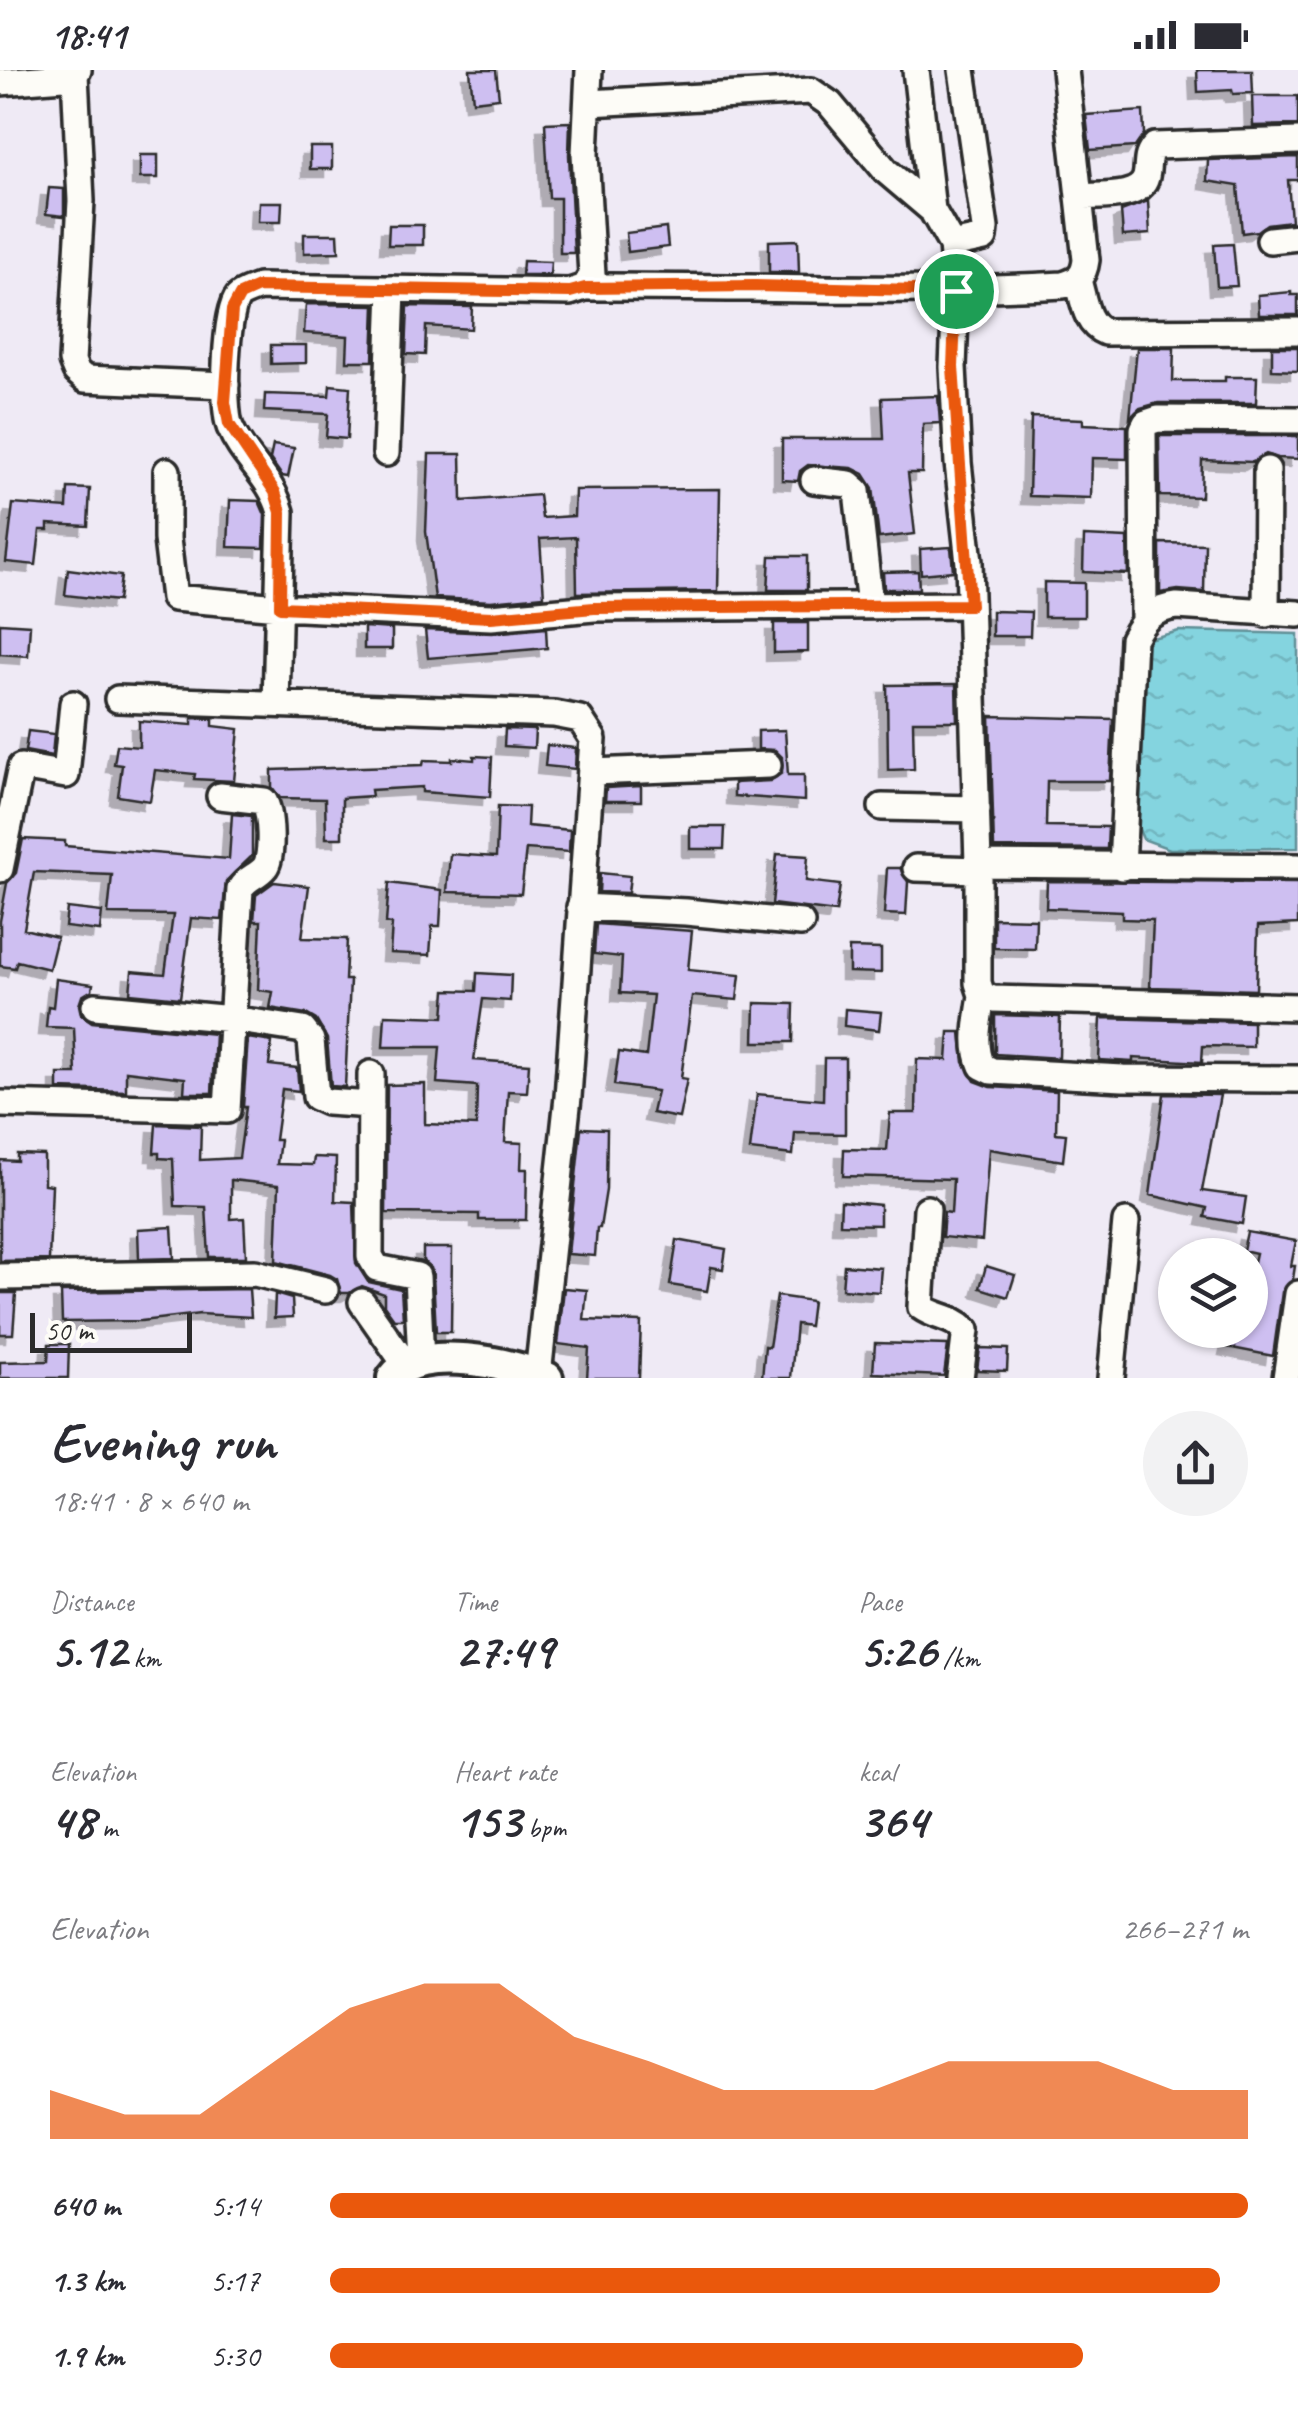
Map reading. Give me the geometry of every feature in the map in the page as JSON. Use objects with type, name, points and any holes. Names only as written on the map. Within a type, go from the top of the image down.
[{"type":"street","points":[[585,288],[592,275],[585,154],[590,70]]},
{"type":"street","points":[[916,70],[932,210]]},
{"type":"street","points":[[952,244],[984,238],[985,228],[976,188],[962,70]]},
{"type":"street","points":[[276,704],[281,512],[275,492],[229,424],[226,385],[232,310],[240,295],[258,287],[570,292],[585,288],[755,286],[956,291],[1063,285],[1078,280],[1086,260],[1065,70]]},
{"type":"street","points":[[0,82],[64,78],[76,72],[81,200],[72,361],[76,371],[85,379],[226,385]]},
{"type":"street","points":[[589,103],[811,91],[830,104],[886,170],[932,210],[952,244],[956,291],[953,367],[970,605],[978,984],[982,995],[976,1042],[982,1066],[992,1071],[1123,1078],[1298,1079]]},
{"type":"street","points":[[1080,197],[1130,192],[1142,186],[1148,153],[1154,146],[1298,142]]},
{"type":"street","points":[[1270,240],[1298,238]]},
{"type":"street","points":[[1078,280],[1088,318],[1094,328],[1105,332],[1298,331]]},
{"type":"street","points":[[386,453],[392,289]]},
{"type":"street","points":[[1144,619],[1146,423],[1158,419],[1298,420]]},
{"type":"street","points":[[1266,614],[1267,470]]},
{"type":"street","points":[[167,472],[167,539],[174,598],[491,617],[594,608],[970,605]]},
{"type":"street","points":[[814,480],[850,484],[857,491],[870,606]]},
{"type":"street","points":[[1122,867],[1133,639],[1144,619],[1161,608],[1177,606],[1298,614]]},
{"type":"street","points":[[118,699],[554,714],[580,720],[593,739],[568,1098],[543,1376],[486,1363],[407,1368]]},
{"type":"street","points":[[0,869],[21,767],[66,775],[74,704]]},
{"type":"street","points":[[592,772],[768,765]]},
{"type":"street","points":[[0,1104],[227,1110],[240,889],[247,877],[262,871],[268,861],[269,809],[264,801],[220,796]]},
{"type":"street","points":[[882,807],[976,809]]},
{"type":"street","points":[[916,868],[1298,867]]},
{"type":"street","points":[[580,907],[801,923]]},
{"type":"street","points":[[982,995],[993,1000],[1298,1007]]},
{"type":"street","points":[[95,1006],[232,1018],[303,1030],[311,1040],[316,1097],[327,1102],[371,1105]]},
{"type":"street","points":[[371,1074],[370,1256],[378,1268],[417,1276],[407,1368]]},
{"type":"street","points":[[927,1209],[921,1307],[932,1315],[953,1319],[966,1330],[960,1378]]},
{"type":"street","points":[[1112,1378],[1126,1222]]},
{"type":"street","points":[[0,1277],[255,1273],[326,1290]]},
{"type":"street","points":[[1286,1378],[1298,1294]]},
{"type":"street","points":[[362,1302],[407,1368]]},
{"type":"water","points":[[1179,631],[1298,634],[1298,848],[1170,849],[1143,839],[1128,803],[1141,641]]},
{"type":"building","points":[[470,70],[496,70],[499,98],[473,101]]},
{"type":"building","points":[[1197,70],[1252,70],[1253,93],[1198,92]]},
{"type":"building","points":[[1252,96],[1298,96],[1298,125],[1253,126]]},
{"type":"building","points":[[1143,111],[1144,134],[1135,147],[1090,150],[1086,115]]},
{"type":"building","points":[[570,122],[574,253],[560,253],[560,198],[549,198],[545,123]]},
{"type":"building","points":[[310,147],[332,147],[332,169],[310,169]]},
{"type":"building","points":[[140,155],[158,155],[158,178],[140,178]]},
{"type":"building","points":[[1298,157],[1298,180],[1288,180],[1291,221],[1242,233],[1238,186],[1207,181],[1208,160]]},
{"type":"building","points":[[49,188],[64,189],[64,216],[46,214]]},
{"type":"building","points":[[1148,201],[1150,234],[1123,236],[1121,211]]},
{"type":"building","points":[[259,202],[282,202],[281,222],[258,222]]},
{"type":"building","points":[[389,225],[423,225],[423,245],[388,245]]},
{"type":"building","points":[[666,228],[668,247],[628,252],[626,233]]},
{"type":"building","points":[[304,234],[338,234],[339,252],[304,253]]},
{"type":"building","points":[[798,240],[799,272],[769,272],[769,241]]},
{"type":"building","points":[[1233,244],[1237,286],[1217,287],[1214,245]]},
{"type":"building","points":[[523,261],[551,262],[550,275],[522,275]]},
{"type":"building","points":[[1258,295],[1298,295],[1298,315],[1259,315]]},
{"type":"building","points":[[306,304],[375,305],[373,361],[347,361],[348,336],[304,333]]},
{"type":"building","points":[[408,306],[472,307],[471,329],[426,326],[425,355],[406,354]]},
{"type":"building","points":[[271,345],[306,345],[306,363],[271,364]]},
{"type":"building","points":[[1272,347],[1298,347],[1298,371],[1272,370]]},
{"type":"building","points":[[1137,348],[1174,348],[1173,381],[1257,377],[1256,403],[1158,403],[1140,408],[1130,418]]},
{"type":"building","points":[[330,385],[350,387],[347,439],[326,437],[328,414],[264,411],[265,394],[329,396]]},
{"type":"building","points":[[938,396],[940,423],[923,424],[922,473],[908,473],[915,534],[879,538],[873,488],[864,474],[852,468],[808,465],[800,471],[798,481],[782,480],[782,439],[884,439],[882,398]]},
{"type":"building","points":[[1031,417],[1127,426],[1127,459],[1092,458],[1091,498],[1029,496]]},
{"type":"building","points":[[1159,436],[1298,436],[1298,459],[1266,454],[1253,462],[1202,460],[1201,497],[1160,496]]},
{"type":"building","points":[[273,445],[294,448],[288,477],[282,476],[270,459]]},
{"type":"building","points":[[429,454],[461,454],[462,501],[539,495],[542,518],[574,516],[575,490],[720,489],[718,591],[577,593],[576,537],[540,539],[544,596],[491,601],[435,598],[426,532]]},
{"type":"building","points":[[68,488],[90,489],[88,526],[48,524],[48,530],[40,530],[36,565],[6,562],[13,504],[67,508]]},
{"type":"building","points":[[230,500],[259,501],[265,515],[264,548],[228,547]]},
{"type":"building","points":[[1084,536],[1127,538],[1128,574],[1083,572]]},
{"type":"building","points":[[1160,543],[1205,544],[1204,592],[1160,593]]},
{"type":"building","points":[[951,547],[953,571],[921,574],[920,549]]},
{"type":"building","points":[[770,556],[807,556],[807,590],[768,590]]},
{"type":"building","points":[[68,569],[121,576],[118,601],[65,595]]},
{"type":"building","points":[[918,571],[919,589],[884,589],[883,572]]},
{"type":"building","points":[[1044,582],[1084,583],[1084,617],[1044,617]]},
{"type":"building","points":[[992,611],[1031,612],[1030,636],[992,636]]},
{"type":"building","points":[[0,623],[30,625],[28,656],[0,654]]},
{"type":"building","points":[[774,623],[808,623],[808,652],[774,653]]},
{"type":"building","points":[[364,627],[392,629],[392,649],[364,649]]},
{"type":"building","points":[[546,628],[547,648],[428,658],[425,630],[492,633]]},
{"type":"building","points":[[956,684],[957,721],[913,721],[914,769],[888,770],[887,685]]},
{"type":"building","points":[[990,716],[1113,719],[1110,781],[1047,781],[1046,826],[1108,827],[1107,849],[994,848]]},
{"type":"building","points":[[192,718],[213,719],[213,726],[239,729],[234,781],[194,779],[195,774],[155,770],[150,801],[118,796],[122,765],[114,764],[117,745],[139,747],[139,721],[192,725]]},
{"type":"building","points":[[505,729],[535,730],[534,748],[504,746]]},
{"type":"building","points":[[785,730],[788,775],[804,775],[804,801],[734,796],[734,783],[770,781],[782,773],[782,757],[775,750],[758,749],[758,731]]},
{"type":"building","points":[[28,731],[54,734],[52,756],[25,751]]},
{"type":"building","points":[[547,745],[576,748],[575,769],[545,766]]},
{"type":"building","points":[[474,756],[492,757],[490,797],[422,792],[422,787],[371,790],[372,796],[342,798],[342,838],[326,838],[325,799],[280,798],[272,787],[272,770],[423,765],[424,760],[474,760]]},
{"type":"building","points":[[641,786],[641,801],[605,801],[606,788]]},
{"type":"building","points":[[498,806],[528,807],[527,826],[570,830],[569,852],[526,849],[521,894],[447,892],[450,854],[496,857]]},
{"type":"building","points":[[232,814],[252,816],[252,856],[226,881],[222,920],[191,918],[180,998],[130,993],[132,971],[165,974],[173,915],[108,914],[112,875],[34,872],[24,929],[57,937],[49,969],[17,961],[15,968],[0,966],[0,921],[7,883],[16,873],[23,839],[229,859]]},
{"type":"building","points":[[690,827],[725,827],[724,849],[690,849]]},
{"type":"building","points":[[777,854],[808,856],[806,881],[840,885],[836,912],[772,904]]},
{"type":"building","points":[[887,868],[900,868],[908,882],[906,915],[884,914]]},
{"type":"building","points":[[600,873],[630,876],[628,893],[599,892]]},
{"type":"building","points":[[1047,881],[1298,883],[1298,924],[1258,926],[1256,990],[1150,987],[1153,920],[1122,919],[1122,911],[1046,908]]},
{"type":"building","points":[[274,882],[309,886],[302,938],[347,939],[345,980],[350,980],[345,1087],[331,1086],[327,1039],[316,1020],[306,1014],[270,1008],[273,992],[258,990],[261,921],[254,921],[256,895]]},
{"type":"building","points":[[389,883],[442,890],[440,926],[432,926],[430,955],[390,953],[392,924],[386,923]]},
{"type":"building","points":[[67,908],[102,912],[100,931],[65,927]]},
{"type":"building","points":[[994,918],[1036,919],[1035,949],[994,948]]},
{"type":"building","points":[[596,924],[692,931],[688,970],[740,975],[737,1000],[692,996],[681,1078],[687,1079],[679,1118],[652,1113],[657,1091],[614,1085],[619,1052],[646,1056],[653,995],[620,993],[622,957],[594,954]]},
{"type":"building","points":[[849,948],[881,949],[881,973],[849,972]]},
{"type":"building","points":[[477,973],[511,975],[510,1001],[483,999],[474,1060],[529,1064],[527,1092],[508,1091],[505,1142],[522,1143],[521,1169],[527,1169],[526,1220],[479,1220],[479,1214],[386,1213],[387,1085],[425,1084],[425,1124],[476,1126],[477,1086],[437,1083],[440,1047],[383,1047],[385,1015],[444,1017],[446,990],[476,991]]},
{"type":"building","points":[[56,979],[93,984],[79,1005],[81,1014],[92,1022],[215,1034],[212,1093],[184,1093],[185,1078],[126,1071],[126,1091],[58,1089],[58,1074],[76,1074],[74,1028],[46,1027]]},
{"type":"building","points":[[755,1003],[794,1004],[793,1042],[754,1042]]},
{"type":"building","points":[[845,1009],[881,1012],[879,1030],[844,1026]]},
{"type":"building","points":[[995,1015],[1060,1017],[1059,1058],[995,1054]]},
{"type":"building","points":[[1101,1018],[1253,1022],[1253,1047],[1203,1046],[1202,1062],[1099,1060]]},
{"type":"building","points":[[949,1032],[961,1032],[964,1062],[975,1081],[991,1087],[1057,1091],[1056,1133],[1066,1134],[1063,1161],[989,1149],[982,1241],[942,1237],[944,1212],[951,1213],[953,1179],[843,1176],[844,1149],[887,1150],[890,1113],[916,1113],[917,1059],[947,1060]]},
{"type":"building","points":[[248,1038],[272,1042],[269,1065],[297,1068],[299,1091],[282,1089],[275,1140],[280,1140],[277,1164],[313,1165],[314,1157],[336,1158],[335,1201],[354,1202],[356,1263],[368,1282],[401,1289],[403,1319],[394,1319],[384,1305],[384,1294],[362,1286],[341,1293],[337,1279],[330,1275],[276,1261],[279,1185],[231,1180],[231,1219],[244,1218],[246,1257],[209,1257],[206,1207],[175,1206],[173,1159],[159,1158],[159,1153],[154,1153],[156,1124],[201,1126],[200,1160],[239,1158],[246,1107]]},
{"type":"building","points":[[824,1058],[845,1058],[845,1134],[795,1133],[793,1155],[750,1150],[757,1094],[823,1100]]},
{"type":"building","points":[[1164,1094],[1220,1095],[1202,1191],[1246,1197],[1242,1224],[1205,1217],[1207,1208],[1150,1195]]},
{"type":"building","points":[[581,1128],[607,1129],[606,1190],[595,1256],[568,1254]]},
{"type":"building","points":[[17,1154],[44,1155],[44,1184],[52,1185],[49,1260],[0,1261],[0,1160],[17,1161]]},
{"type":"building","points":[[841,1201],[880,1205],[880,1225],[840,1224]]},
{"type":"building","points":[[172,1227],[174,1258],[139,1259],[138,1229]]},
{"type":"building","points":[[1247,1232],[1296,1241],[1291,1266],[1295,1266],[1293,1279],[1282,1292],[1273,1356],[1232,1348],[1268,1348],[1268,1238],[1246,1238]]},
{"type":"building","points":[[677,1240],[726,1249],[723,1269],[711,1267],[707,1291],[670,1285]]},
{"type":"building","points":[[423,1248],[452,1248],[451,1332],[436,1332],[433,1275],[423,1261]]},
{"type":"building","points":[[844,1265],[881,1268],[879,1292],[842,1289]]},
{"type":"building","points":[[986,1266],[1015,1275],[1008,1297],[980,1288]]},
{"type":"building","points":[[564,1288],[587,1290],[584,1320],[641,1322],[639,1378],[587,1378],[589,1348],[558,1344]]},
{"type":"building","points":[[249,1289],[251,1317],[200,1314],[141,1321],[62,1322],[61,1292]]},
{"type":"building","points":[[0,1293],[16,1293],[13,1334],[0,1334]]},
{"type":"building","points":[[275,1294],[292,1299],[293,1317],[274,1318]]},
{"type":"building","points":[[777,1296],[812,1301],[809,1326],[796,1324],[791,1378],[762,1378],[765,1346],[769,1347]]},
{"type":"building","points":[[875,1343],[948,1345],[944,1376],[873,1373]]},
{"type":"building","points":[[49,1344],[69,1344],[68,1378],[0,1378],[0,1362],[48,1361]]},
{"type":"building","points":[[980,1348],[1008,1349],[1007,1371],[977,1370]]},
{"type":"route","points":[[755,286],[956,291],[953,367],[970,605],[594,608],[491,617],[280,607],[281,512],[267,478],[237,440],[225,402],[232,310],[240,295],[258,287],[570,292],[585,288],[755,286]]}]
